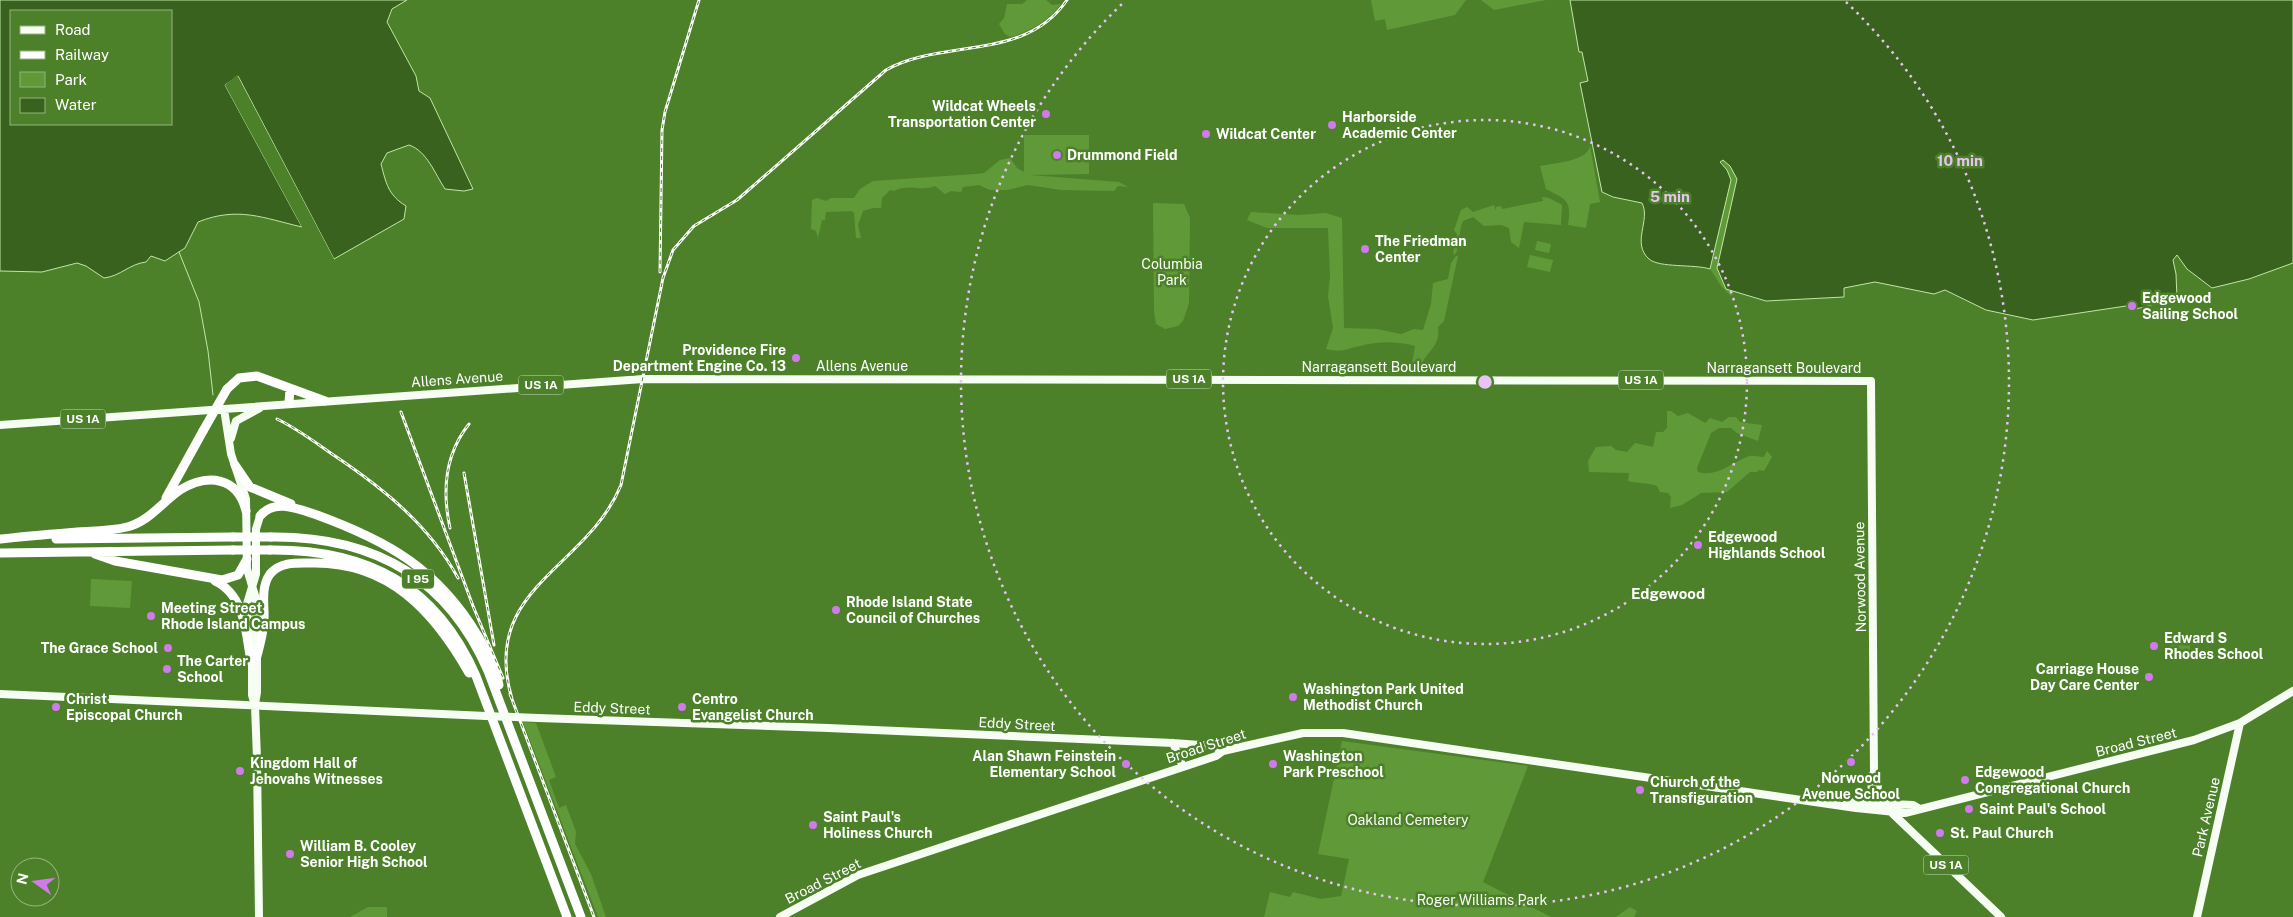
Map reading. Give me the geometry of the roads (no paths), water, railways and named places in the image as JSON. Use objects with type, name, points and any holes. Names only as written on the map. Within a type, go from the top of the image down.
[{"type":"highway","points":[[155,512],[170,493],[227,389],[236,380],[249,376],[269,379],[325,401]]},
{"type":"highway","points":[[289,403],[290,388]]},
{"type":"highway","points":[[235,465],[252,489],[384,542],[411,561],[446,592],[468,621],[484,649],[498,681],[502,708]]},
{"type":"highway","points":[[0,540],[124,528],[141,521],[155,512],[186,487],[210,481],[226,483],[235,488],[242,497],[246,511]]},
{"type":"highway","points":[[260,516],[266,510],[275,507],[289,507],[304,511]]},
{"type":"highway","name":"I 95","points":[[25,538],[271,536],[313,538],[352,545],[382,556],[416,577],[440,598],[466,629],[481,656],[581,917]]},
{"type":"highway","name":"I 95","points":[[0,553],[233,550],[317,552],[348,558],[377,569],[410,589],[438,615],[457,640],[472,669],[567,917]]},
{"type":"highway","points":[[89,552],[115,561],[222,580],[234,578],[241,571],[246,559]]},
{"type":"highway","points":[[254,659],[264,623],[265,585],[273,571],[284,564],[293,563],[348,565],[388,582],[428,614],[452,645],[487,706]]},
{"type":"highway","points":[[205,578],[225,586],[236,600],[254,659]]},
{"type":"main road","name":"Allens Avenue","points":[[0,425],[643,379],[1006,379]]},
{"type":"main road","name":"Narragansett Boulevard","points":[[1006,379],[1871,381]]},
{"type":"main road","name":"Norwood Avenue","points":[[1871,381],[1874,772],[1871,776],[1872,804]]},
{"type":"main road","points":[[230,448],[231,432],[236,422],[245,414],[268,405]]},
{"type":"main road","points":[[224,409],[230,448],[245,494],[246,559],[252,588]]},
{"type":"main road","points":[[259,917],[255,706],[252,695],[254,659],[252,636],[246,607],[256,574],[256,529],[260,516]]},
{"type":"main road","name":"Broad Street","points":[[1872,804],[1892,812],[1910,812],[1918,808],[2171,746],[2240,723],[2293,692]]},
{"type":"main road","name":"Eddy Street","points":[[0,694],[486,716],[1173,743],[1213,746],[1223,751]]},
{"type":"main road","name":"Park Avenue","points":[[2197,917],[2240,723]]},
{"type":"main road","name":"Broad Street","points":[[780,917],[858,874],[1216,756],[1223,751],[1302,733],[1343,733],[1840,804],[1913,805],[1918,808]]},
{"type":"main road","points":[[1173,743],[1183,766]]},
{"type":"main road","name":"US 1A","points":[[1892,812],[2002,917]]},
{"type":"water","points":[[0,0],[407,0],[392,9],[387,22],[416,76],[419,91],[430,98],[473,189],[464,191],[445,189],[426,158],[421,152],[409,145],[387,153],[381,164],[391,193],[406,206],[404,219],[334,259],[238,76],[225,85],[302,227],[250,215],[238,214],[212,217],[198,222],[185,248],[165,261],[151,256],[146,262],[104,278],[86,266],[77,263],[42,272],[0,271]]},
{"type":"water","points":[[1570,0],[2293,0],[2293,263],[2249,279],[2212,288],[2187,269],[2177,255],[2173,260],[2176,274],[2177,298],[2136,309],[2126,306],[2033,320],[1986,310],[1945,290],[1934,294],[1875,282],[1844,288],[1844,297],[1766,301],[1726,289],[1717,268],[1737,179],[1730,166],[1723,160],[1720,162],[1727,170],[1731,180],[1710,269],[1660,264],[1649,259],[1644,253],[1641,239],[1644,217],[1642,203],[1613,197],[1602,192],[1580,83],[1588,81],[1582,52],[1579,52]]},
{"type":"waterway","points":[[179,252],[199,302],[208,351],[213,395]]},
{"type":"railway","points":[[660,272],[662,130],[665,112],[699,0]]},
{"type":"railway","points":[[512,699],[506,661],[510,631],[523,605],[541,582],[585,538],[605,514],[621,485],[663,278],[673,250],[694,226],[737,200],[886,70],[908,60],[1006,41],[1029,33],[1050,19],[1067,0]]},
{"type":"railway","points":[[401,412],[473,606],[503,678]]},
{"type":"railway","points":[[277,419],[314,441],[371,482],[404,509],[433,541],[458,578]]},
{"type":"railway","points":[[450,528],[446,500],[450,460],[469,424]]},
{"type":"railway","points":[[464,473],[494,645]]},
{"type":"railway","points":[[510,694],[594,917]]},
{"type":"place","name":"Wildcat Wheels Transportation Center","points":[[1046,114]]},
{"type":"place","name":"Harborside Academic Center","points":[[1332,125]]},
{"type":"place","name":"Wildcat Center","points":[[1206,134]]},
{"type":"place","name":"Drummond Field","points":[[1057,155]]},
{"type":"place","name":"The Friedman Center","points":[[1365,249]]},
{"type":"place","name":"Edgewood Sailing School","points":[[2132,306]]},
{"type":"place","name":"Providence Fire Department Engine Co. 13","points":[[796,358]]},
{"type":"place","name":"Edgewood Highlands School","points":[[1698,545]]},
{"type":"place","name":"Rhode Island State Council of Churches","points":[[836,610]]},
{"type":"place","name":"Meeting Street Rhode Island Campus","points":[[151,616]]},
{"type":"place","name":"Edward S Rhodes School","points":[[2154,646]]},
{"type":"place","name":"The Grace School","points":[[168,648]]},
{"type":"place","name":"The Carter School","points":[[167,669]]},
{"type":"place","name":"Carriage House Day Care Center","points":[[2149,677]]},
{"type":"place","name":"Washington Park United Methodist Church","points":[[1293,697]]},
{"type":"place","name":"Christ Episcopal Church","points":[[56,707]]},
{"type":"place","name":"Centro Evangelist Church","points":[[682,707]]},
{"type":"place","name":"Norwood Avenue School","points":[[1851,762]]},
{"type":"place","name":"Alan Shawn Feinstein Elementary School","points":[[1126,764]]},
{"type":"place","name":"Washington Park Preschool","points":[[1273,764]]},
{"type":"place","name":"Kingdom Hall of Jehovahs Witnesses","points":[[240,771]]},
{"type":"place","name":"Edgewood Congregational Church","points":[[1965,780]]},
{"type":"place","name":"Church of the Transfiguration","points":[[1640,790]]},
{"type":"place","name":"Saint Paul's School","points":[[1969,809]]},
{"type":"place","name":"Saint Paul's Holiness Church","points":[[813,825]]},
{"type":"place","name":"St. Paul Church","points":[[1940,833]]},
{"type":"place","name":"William B. Cooley Senior High School","points":[[290,854]]},
{"type":"district","name":"Edgewood","points":[[1668,594]]},
{"type":"park label","name":"Columbia Park","points":[[1172,272]]},
{"type":"park label","name":"Oakland Cemetery","points":[[1408,820]]},
{"type":"park label","name":"Roger Williams Park","points":[[1482,900]]}]
